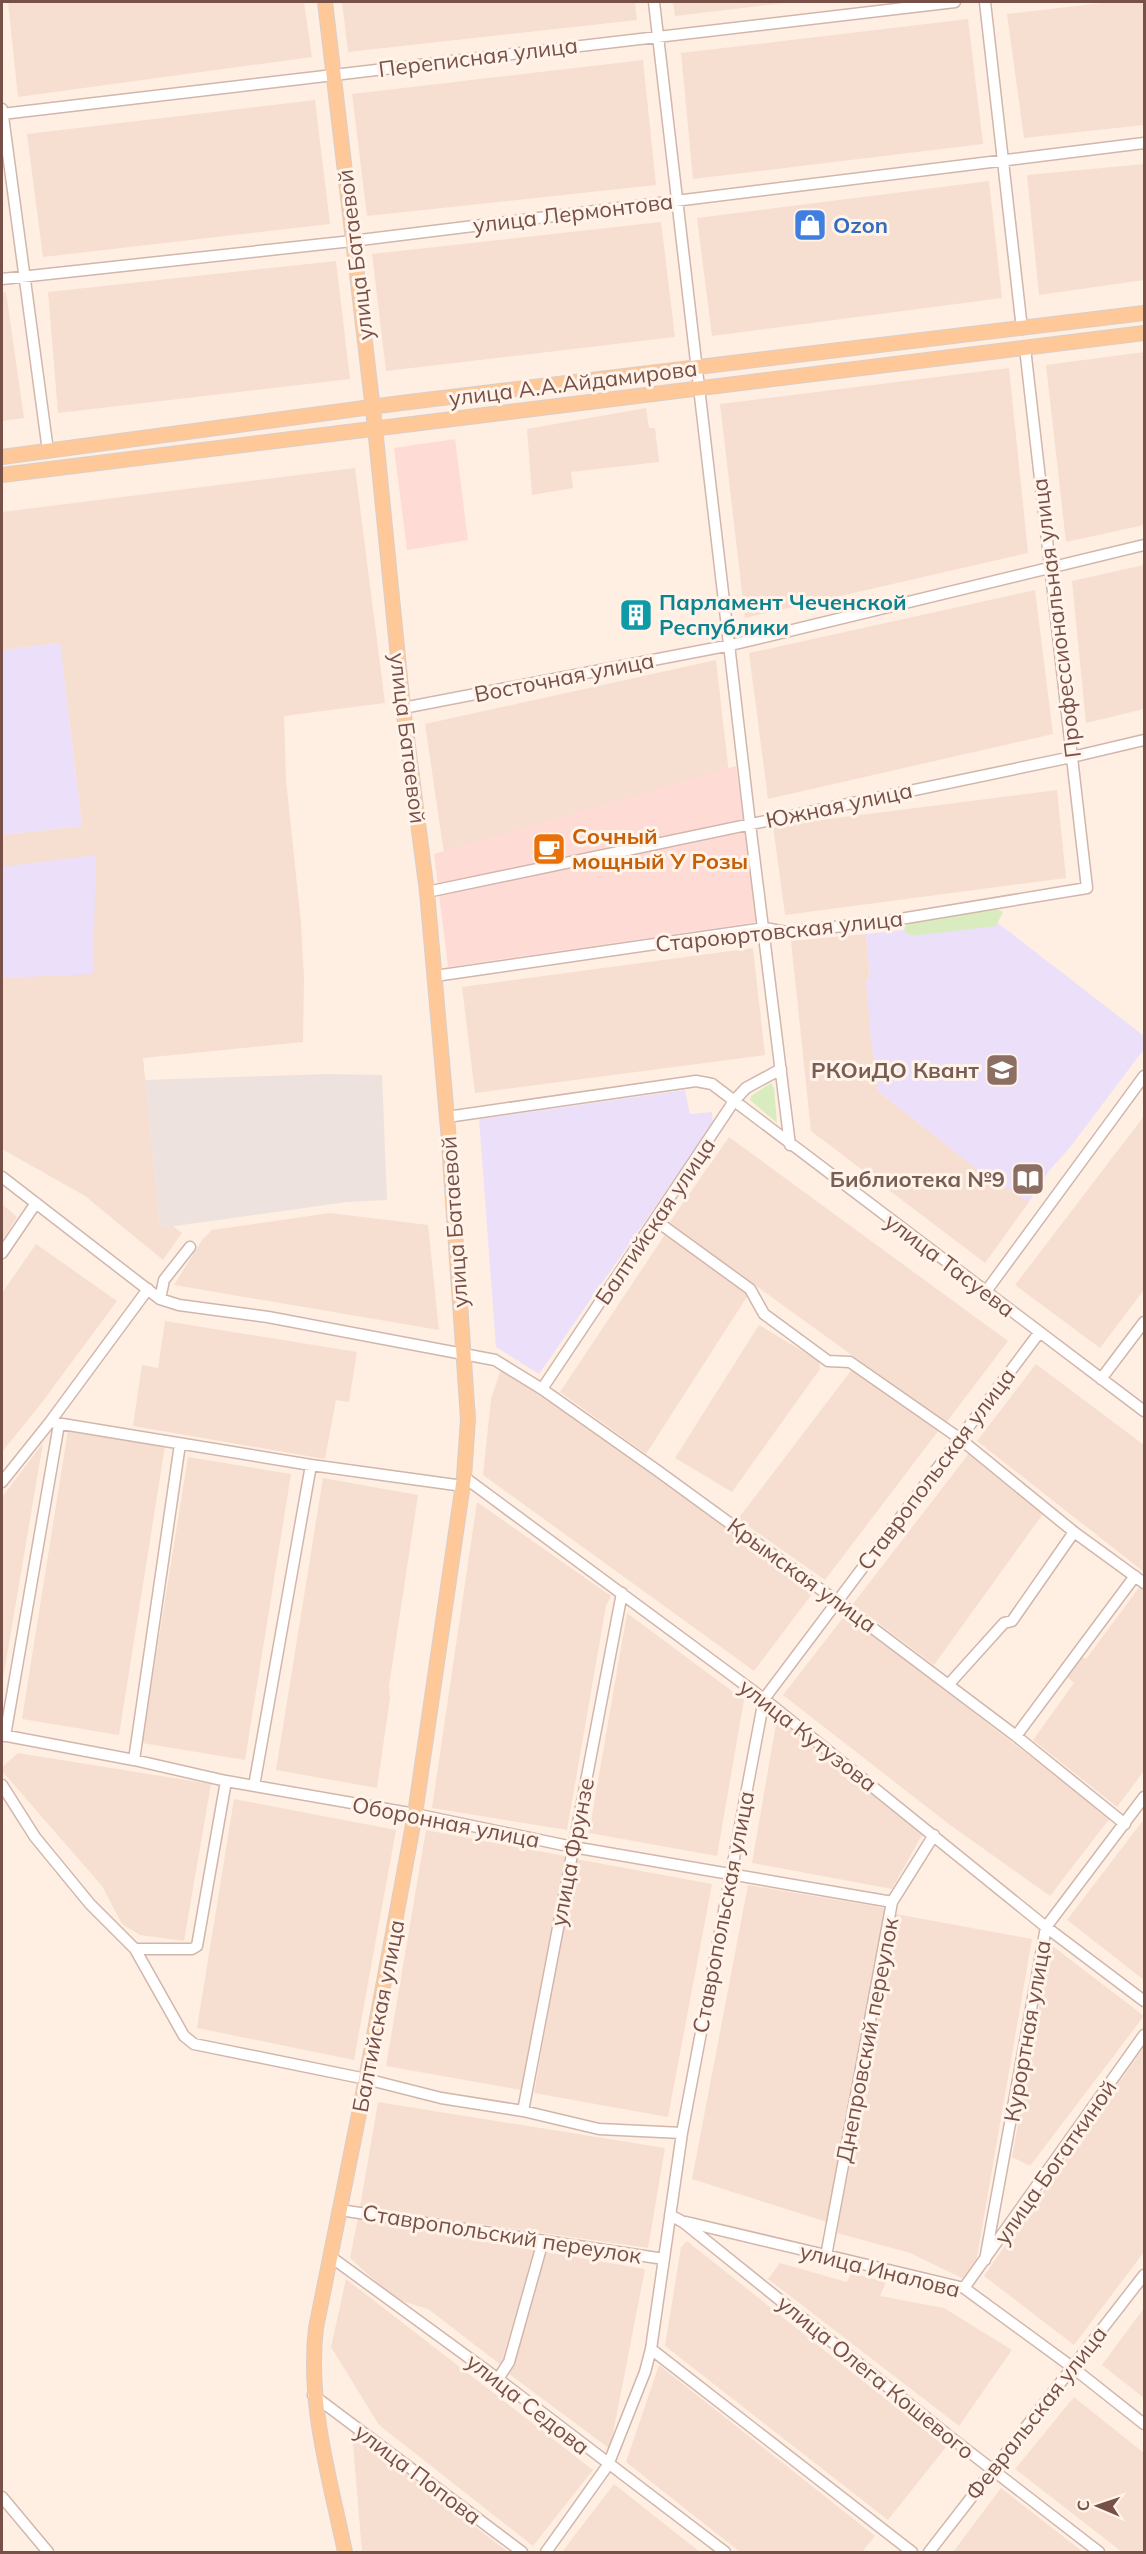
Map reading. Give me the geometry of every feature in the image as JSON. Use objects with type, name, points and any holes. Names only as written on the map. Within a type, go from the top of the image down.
[{"type":"main road","name":"улица Батаевой","points":[[324,2],[373,408],[403,708],[427,892],[435,976],[468,1419],[464,1482]]},
{"type":"main road","name":"улица А.А.Айдамирова","points":[[2,457],[373,408],[1144,313]]},
{"type":"main road","name":"улица А.А.Айдамирова","points":[[2,475],[701,386],[1144,333]]},
{"type":"main road","name":"Балтийская улица","points":[[345,2553],[313,2395],[311,2363],[315,2328],[366,2079],[415,1814],[464,1482]]},
{"type":"street","points":[[654,2],[790,1146]]},
{"type":"street","name":"Переписная улица","points":[[2,114],[955,2]]},
{"type":"street","points":[[986,2],[1022,329]]},
{"type":"street","points":[[2,109],[48,451]]},
{"type":"street","name":"улица Лермонтова","points":[[2,279],[352,241],[1144,143]]},
{"type":"street","name":"Профессиональная улица","points":[[1025,348],[1087,888]]},
{"type":"street","name":"Восточная улица","points":[[403,708],[731,645],[1049,570],[1144,545]]},
{"type":"street","name":"Южная улица","points":[[427,892],[1144,740]]},
{"type":"street","name":"Староюртовская улица","points":[[435,976],[765,928],[786,932],[882,922],[1087,888]]},
{"type":"street","name":"Балтийская улица","points":[[542,1389],[734,1101],[746,1088],[781,1069]]},
{"type":"street","points":[[987,1290],[1144,1076]]},
{"type":"street","name":"улица Тасуева","points":[[447,1117],[696,1081],[712,1084],[790,1146],[987,1290],[1039,1333],[1144,1411]]},
{"type":"street","points":[[2,1178],[160,1299],[164,1280],[190,1247]]},
{"type":"street","points":[[2,1253],[36,1203]]},
{"type":"street","points":[[655,1220],[750,1289],[764,1314],[828,1361],[850,1362],[959,1438],[1074,1532],[1144,1583]]},
{"type":"street","points":[[2,1482],[54,1423],[148,1289]]},
{"type":"street","name":"Крымская улица","points":[[160,1299],[179,1305],[268,1317],[495,1360],[542,1389],[722,1516],[949,1684],[1125,1824]]},
{"type":"street","points":[[1101,1379],[1144,1322]]},
{"type":"street","name":"Ставропольская улица","points":[[546,2553],[608,2465],[645,2372],[651,2349],[682,2133],[764,1698],[1039,1333]]},
{"type":"street","points":[[54,1423],[312,1465],[464,1482]]},
{"type":"street","points":[[3,1735],[54,1423]]},
{"type":"street","points":[[134,1760],[180,1444]]},
{"type":"street","points":[[255,1786],[312,1465]]},
{"type":"street","name":"улица Кутузова","points":[[464,1482],[622,1593],[764,1698],[1047,1927],[1144,2001]]},
{"type":"street","points":[[949,1684],[1004,1623],[1012,1621],[1074,1532]]},
{"type":"street","points":[[1016,1736],[1135,1576]]},
{"type":"street","name":"улица Фрунзе","points":[[523,2111],[622,1593]]},
{"type":"street","name":"Оборонная улица","points":[[3,1735],[134,1760],[226,1781],[415,1814],[573,1847],[892,1902]]},
{"type":"street","points":[[135,1948],[192,1949],[197,1946],[226,1781]]},
{"type":"street","points":[[2,1785],[35,1837],[90,1904],[135,1948],[188,2041],[366,2079],[441,2098],[523,2111],[599,2128],[682,2133]]},
{"type":"street","name":"Курортная улица","points":[[985,2260],[1047,1927],[1144,1797]]},
{"type":"street","name":"Днепровский переулок","points":[[826,2256],[892,1902],[934,1835]]},
{"type":"street","name":"улица Богаткиной","points":[[964,2288],[1144,2035]]},
{"type":"street","name":"Ставропольский переулок","points":[[340,2210],[664,2259]]},
{"type":"street","points":[[670,2215],[683,2222]]},
{"type":"street","name":"улица Иналова","points":[[683,2222],[964,2288],[1072,2367],[1144,2424]]},
{"type":"street","name":"улица Олега Кошевого","points":[[683,2222],[991,2470],[1099,2553]]},
{"type":"street","points":[[498,2379],[509,2362],[543,2241]]},
{"type":"street","name":"улица Седова","points":[[331,2257],[498,2379],[725,2553]]},
{"type":"street","name":"Февральская улица","points":[[929,2553],[1144,2275]]},
{"type":"street","points":[[651,2349],[912,2553]]},
{"type":"street","name":"улица Попова","points":[[313,2395],[522,2553]]},
{"type":"street","points":[[2,2497],[48,2553]]},
{"type":"shaded area","points":[[8,2],[304,2],[312,57],[18,97]]},
{"type":"shaded area","points":[[342,2],[635,2],[637,20],[348,52]]},
{"type":"shaded area","points":[[673,2],[794,2],[675,16]]},
{"type":"shaded area","points":[[1110,2],[1144,2],[1144,125],[1024,138],[1007,14]]},
{"type":"shaded area","points":[[968,19],[983,144],[693,179],[681,53]]},
{"type":"shaded area","points":[[643,60],[656,185],[367,216],[352,94]]},
{"type":"shaded area","points":[[315,100],[330,224],[43,257],[27,134]]},
{"type":"shaded area","points":[[1144,164],[1144,280],[1039,295],[1027,175]]},
{"type":"shaded area","points":[[989,181],[1002,298],[712,336],[697,218]]},
{"type":"shaded area","points":[[661,222],[675,337],[386,371],[372,254]]},
{"type":"shaded area","points":[[336,261],[350,379],[58,413],[48,292]]},
{"type":"shaded area","points":[[6,292],[24,418],[2,421],[2,293]]},
{"type":"shaded area","points":[[1144,352],[1144,525],[1066,542],[1046,365]]},
{"type":"shaded area","points":[[1009,368],[1028,553],[745,618],[720,404]]},
{"type":"shaded area","points":[[646,408],[649,428],[655,428],[659,462],[571,472],[573,488],[532,495],[527,429]]},
{"type":"shaded area","points":[[455,439],[468,540],[407,550],[394,448]]},
{"type":"shaded area","points":[[355,468],[385,703],[284,716],[286,780],[301,923],[304,979],[303,1042],[143,1058],[160,1228],[173,1226],[182,1233],[163,1260],[85,1196],[2,1149],[2,835],[82,826],[60,643],[2,650],[2,512]]},
{"type":"shaded area","points":[[1144,565],[1144,709],[1086,723],[1072,581]]},
{"type":"shaded area","points":[[1035,590],[1053,734],[768,799],[749,653]]},
{"type":"shaded area","points":[[60,643],[82,826],[2,835],[2,650]]},
{"type":"shaded area","points":[[716,660],[733,809],[447,874],[425,724]]},
{"type":"shaded area","points":[[736,766],[758,922],[448,967],[434,854]]},
{"type":"shaded area","points":[[1057,790],[1066,878],[785,915],[773,826]]},
{"type":"shaded area","points":[[96,855],[93,974],[2,978],[2,867]]},
{"type":"shaded area","name":"РКОиДО Квант","points":[[994,920],[1144,1036],[1144,1049],[1071,1146],[1049,1171],[1029,1202],[1006,1187],[1003,1190],[878,1091],[871,1041],[866,980],[870,979],[866,934]]},
{"type":"shaded area","points":[[866,934],[870,979],[866,980],[878,1091],[1003,1189],[1006,1186],[1029,1202],[985,1263],[811,1131],[791,941]]},
{"type":"shaded area","points":[[753,948],[765,1055],[475,1093],[462,987]]},
{"type":"shaded area","points":[[327,1074],[382,1075],[387,1200],[347,1202],[160,1228],[145,1080]]},
{"type":"shaded area","points":[[685,1090],[690,1114],[712,1112],[713,1123],[539,1374],[496,1347],[479,1119]]},
{"type":"shaded area","points":[[1144,1116],[1144,1290],[1100,1348],[1015,1285]]},
{"type":"shaded area","points":[[729,1137],[1008,1341],[946,1423],[669,1223]]},
{"type":"shaded area","points":[[2,1204],[17,1217],[2,1242]]},
{"type":"shaded area","points":[[330,1213],[428,1225],[439,1330],[174,1285],[202,1240],[212,1230]]},
{"type":"shaded area","points":[[666,1233],[750,1292],[646,1454],[560,1392]]},
{"type":"shaded area","points":[[36,1244],[117,1301],[2,1452],[2,1293]]},
{"type":"shaded area","points":[[165,1321],[357,1352],[349,1402],[336,1400],[325,1459],[133,1426],[142,1365],[158,1368]]},
{"type":"shaded area","points":[[759,1325],[819,1361],[820,1369],[732,1492],[675,1458]]},
{"type":"shaded area","points":[[1036,1364],[1144,1445],[1144,1572],[977,1441]]},
{"type":"shaded area","points":[[853,1368],[939,1430],[825,1580],[738,1519]]},
{"type":"shaded area","points":[[501,1369],[524,1381],[815,1590],[754,1671],[483,1475],[491,1399]]},
{"type":"shaded area","points":[[68,1430],[165,1446],[119,1735],[22,1719]]},
{"type":"shaded area","points":[[43,1443],[2,1685],[2,1497]]},
{"type":"shaded area","points":[[970,1452],[1045,1511],[934,1665],[853,1604]]},
{"type":"shaded area","points":[[188,1457],[291,1474],[245,1760],[142,1743]]},
{"type":"shaded area","points":[[323,1478],[418,1495],[389,1686],[390,1698],[377,1788],[276,1770]]},
{"type":"shaded area","points":[[477,1502],[611,1596],[606,1606],[567,1830],[432,1808]]},
{"type":"shaded area","points":[[1141,1585],[1144,1588],[1144,1771],[1117,1807],[1033,1740],[1074,1683],[1065,1675],[1079,1655],[1086,1659]]},
{"type":"shaded area","points":[[627,1613],[744,1700],[717,1856],[589,1833]]},
{"type":"shaded area","points":[[846,1614],[1110,1818],[1050,1896],[950,1825],[783,1695]]},
{"type":"shaded area","points":[[777,1718],[923,1833],[892,1889],[752,1863]]},
{"type":"shaded area","points":[[18,1753],[211,1784],[184,1941],[140,1935],[122,1924],[102,1886],[2,1771],[2,1767]]},
{"type":"shaded area","points":[[234,1799],[396,1830],[354,2060],[197,2028]]},
{"type":"shaded area","points":[[1144,1819],[1144,1980],[1067,1920]]},
{"type":"shaded area","points":[[426,1830],[565,1856],[521,2090],[386,2066]]},
{"type":"shaded area","points":[[576,1859],[712,1884],[668,2117],[534,2093]]},
{"type":"shaded area","points":[[748,1885],[885,1908],[827,2222],[692,2179]]},
{"type":"shaded area","points":[[896,1914],[1032,1939],[974,2274],[966,2280],[910,2253],[837,2233]]},
{"type":"shaded area","points":[[1050,1944],[1144,2016],[1030,2166],[1012,2157]]},
{"type":"shaded area","points":[[1144,2047],[1144,2252],[1074,2345],[984,2276]]},
{"type":"shaded area","points":[[378,2102],[665,2148],[648,2248],[360,2207]]},
{"type":"shaded area","points":[[358,2218],[534,2250],[501,2365],[428,2309],[395,2299],[350,2258]]},
{"type":"shaded area","points":[[687,2241],[946,2447],[888,2520],[665,2346],[681,2247]]},
{"type":"shaded area","points":[[546,2252],[645,2269],[610,2449],[509,2374],[517,2356]]},
{"type":"shaded area","points":[[780,2263],[847,2282],[851,2273],[886,2282],[880,2296],[944,2308],[1012,2350],[959,2426],[768,2279]]},
{"type":"shaded area","points":[[346,2279],[593,2470],[533,2546],[379,2425],[331,2347]]},
{"type":"shaded area","points":[[1144,2308],[1144,2398],[1102,2365]]},
{"type":"shaded area","points":[[659,2365],[875,2536],[862,2552],[740,2552],[626,2462]]},
{"type":"shaded area","points":[[1074,2397],[1144,2453],[1144,2552],[1122,2552],[1015,2469]]},
{"type":"shaded area","points":[[352,2432],[508,2552],[362,2552]]},
{"type":"shaded area","points":[[614,2484],[700,2552],[562,2552]]},
{"type":"shaded area","points":[[1001,2488],[1083,2552],[953,2552]]},
{"type":"green space","points":[[991,906],[1003,912],[996,926],[912,936],[905,932],[904,927],[913,922],[984,911]]},
{"type":"green space","points":[[771,1083],[774,1088],[777,1123],[750,1100],[751,1096]]},
{"type":"place","name":"Ozon","points":[[810,225]]},
{"type":"place","name":"Парламент Чеченской Республики","points":[[636,615]]},
{"type":"place","name":"Сочный мощный У Розы","points":[[549,849]]},
{"type":"place","name":"РКОиДО Квант","points":[[1002,1070]]},
{"type":"place","name":"Библиотека №9","points":[[1028,1179]]}]
